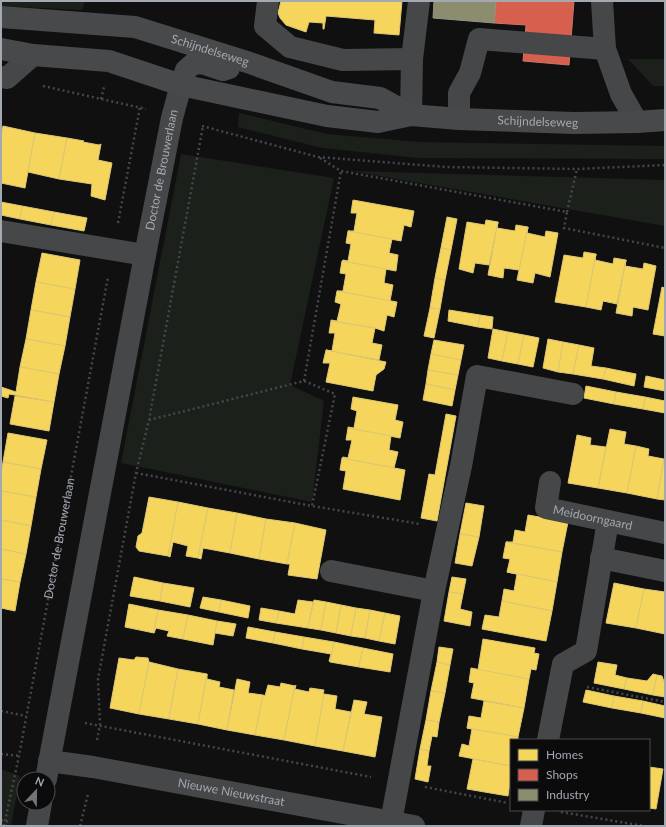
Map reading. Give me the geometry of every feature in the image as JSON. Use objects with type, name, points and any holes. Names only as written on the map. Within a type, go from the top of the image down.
[{"type":"main road","name":"Schijndelseweg","points":[[1,17],[135,27],[247,62],[332,92],[380,98],[411,114]]},
{"type":"main road","name":"Schijndelseweg","points":[[1,49],[33,55],[109,61],[181,85],[334,117],[378,122],[411,114],[458,119],[574,122],[637,122],[665,120]]},
{"type":"main road","points":[[181,85],[186,70],[193,64],[202,63],[223,70],[247,62]]},
{"type":"street","points":[[268,1],[265,26],[290,47],[343,60],[412,59]]},
{"type":"street","points":[[411,114],[412,59],[420,1]]},
{"type":"street","points":[[602,1],[605,49],[621,94],[637,122]]},
{"type":"street","points":[[458,119],[459,93],[470,73],[479,39],[605,49]]},
{"type":"street","points":[[4,77],[33,55]]},
{"type":"street","name":"Doctor de Brouwerlaan","points":[[47,770],[145,256],[172,118],[181,85]]},
{"type":"street","points":[[1,231],[145,256]]},
{"type":"street","points":[[391,822],[434,591],[461,466],[477,376],[573,394]]},
{"type":"street","name":"Meidoorngaard","points":[[550,482],[546,508],[665,533]]},
{"type":"street","points":[[548,739],[563,664],[586,651],[608,521]]},
{"type":"street","points":[[601,558],[665,571]]},
{"type":"street","points":[[331,571],[434,591]]},
{"type":"street","name":"Nieuwe Nieuwstraat","points":[[47,770],[93,767],[322,818],[391,822],[414,826]]},
{"type":"street","points":[[37,826],[40,811]]},
{"type":"street","points":[[531,826],[534,811]]},
{"type":"path","points":[[4,77],[101,99]]},
{"type":"path","name":"Doctor de Brouwerlaan","points":[[4,826],[140,107]]},
{"type":"path","points":[[80,826],[93,767],[100,725],[98,679],[136,473],[149,420],[203,126]]},
{"type":"path","points":[[318,157],[341,171],[567,212]]},
{"type":"path","points":[[577,169],[564,228],[665,248]]},
{"type":"path","points":[[304,381],[341,171]]},
{"type":"path","points":[[149,420],[304,381],[335,394],[312,506]]},
{"type":"path","points":[[136,473],[312,506],[448,528]]},
{"type":"path","points":[[560,682],[665,702]]},
{"type":"path","points":[[1,711],[26,716],[100,725],[510,803]]},
{"type":"path","points":[[556,811],[644,826]]},
{"type":"shaded area","points":[[1,1],[85,1],[82,10],[1,6]]},
{"type":"shaded area","points":[[628,59],[665,59],[665,86],[653,86]]},
{"type":"shaded area","points":[[239,113],[327,134],[420,142],[665,146],[665,159],[418,158],[322,148],[238,127]]},
{"type":"shaded area","points":[[181,154],[334,178],[290,385],[324,401],[312,502],[121,463]]},
{"type":"shaded area","points":[[351,171],[665,180],[665,226]]},
{"type":"shaded area","points":[[1,769],[16,775],[16,798],[11,826],[1,826]]},
{"type":"building: Homes","points":[[281,1],[402,1],[399,35],[374,33],[375,20],[326,16],[324,29],[323,23],[309,22],[306,32],[286,25],[280,18],[278,13]]},
{"type":"building: Homes","points":[[3,126],[35,133],[25,188],[1,183],[1,136]]},
{"type":"building: Homes","points":[[35,133],[67,138],[59,179],[28,172]]},
{"type":"building: Homes","points":[[67,138],[99,145],[101,144],[98,160],[112,163],[105,200],[91,196],[92,184],[59,179]]},
{"type":"building: Homes","points":[[353,200],[414,211],[411,227],[404,225],[401,241],[348,231],[354,231],[357,213],[351,213]]},
{"type":"building: Homes","points":[[1,202],[22,206],[20,219],[1,215]]},
{"type":"building: Homes","points":[[22,206],[54,212],[51,225],[20,219]]},
{"type":"building: Homes","points":[[54,212],[87,218],[84,231],[51,225]]},
{"type":"building: Homes","points":[[447,217],[457,219],[451,250],[441,248]]},
{"type":"building: Homes","points":[[486,220],[498,222],[489,265],[475,263],[473,273],[459,269],[467,222],[485,225]]},
{"type":"building: Homes","points":[[498,222],[497,228],[515,231],[516,225],[528,227],[519,270],[504,268],[503,278],[488,275]]},
{"type":"building: Homes","points":[[528,227],[527,233],[545,237],[546,231],[558,233],[550,277],[535,273],[533,283],[517,280]]},
{"type":"building: Homes","points":[[348,231],[392,239],[389,253],[398,255],[396,271],[342,261],[348,261],[351,244],[346,243]]},
{"type":"building: Homes","points":[[441,248],[451,250],[445,280],[435,278]]},
{"type":"building: Homes","points":[[584,252],[596,254],[586,307],[555,302],[564,255],[583,258]]},
{"type":"building: Homes","points":[[42,253],[80,260],[75,289],[36,282]]},
{"type":"building: Homes","points":[[596,254],[595,260],[613,264],[614,258],[626,260],[617,304],[603,301],[601,310],[586,307]]},
{"type":"building: Homes","points":[[626,260],[625,266],[643,269],[644,263],[656,266],[648,310],[633,307],[632,316],[616,313]]},
{"type":"building: Homes","points":[[342,261],[386,269],[384,283],[393,285],[390,301],[337,291],[343,291],[346,274],[340,273]]},
{"type":"building: Homes","points":[[435,278],[445,280],[440,309],[430,308]]},
{"type":"building: Homes","points":[[36,282],[75,289],[70,317],[31,310]]},
{"type":"building: Homes","points":[[662,287],[665,288],[665,336],[653,334]]},
{"type":"building: Homes","points":[[337,291],[397,302],[394,317],[387,315],[384,331],[375,328],[331,321],[337,321],[341,304],[335,302]]},
{"type":"building: Homes","points":[[430,308],[440,309],[434,338],[424,336]]},
{"type":"building: Homes","points":[[31,310],[70,317],[65,346],[26,339]]},
{"type":"building: Homes","points":[[449,310],[480,315],[478,327],[448,321]]},
{"type":"building: Homes","points":[[480,315],[493,317],[492,329],[478,327]]},
{"type":"building: Homes","points":[[331,321],[375,328],[372,343],[382,345],[379,360],[326,350],[332,351],[335,333],[329,333]]},
{"type":"building: Homes","points":[[493,329],[508,332],[502,361],[488,358]]},
{"type":"building: Homes","points":[[508,332],[524,335],[518,364],[502,361]]},
{"type":"building: Homes","points":[[524,335],[539,338],[533,367],[518,364]]},
{"type":"building: Homes","points":[[26,339],[65,346],[59,374],[20,367]]},
{"type":"building: Homes","points":[[548,339],[563,342],[558,372],[543,368]]},
{"type":"building: Homes","points":[[434,340],[464,345],[461,360],[431,354]]},
{"type":"building: Homes","points":[[563,342],[579,345],[573,374],[558,372]]},
{"type":"building: Homes","points":[[579,345],[594,348],[591,366],[606,368],[603,379],[573,374]]},
{"type":"building: Homes","points":[[326,350],[386,362],[384,369],[376,375],[373,391],[326,382],[330,363],[323,363]]},
{"type":"building: Homes","points":[[431,354],[461,360],[458,375],[428,370]]},
{"type":"building: Homes","points":[[20,367],[59,374],[54,402],[9,394],[8,398],[1,396],[1,387],[16,392]]},
{"type":"building: Homes","points":[[606,368],[636,374],[634,386],[603,379]]},
{"type":"building: Homes","points":[[428,370],[458,375],[455,390],[426,384]]},
{"type":"building: Homes","points":[[646,376],[665,380],[665,391],[644,387]]},
{"type":"building: Homes","points":[[426,384],[455,390],[452,406],[423,400]]},
{"type":"building: Homes","points":[[586,386],[616,392],[614,404],[584,398]]},
{"type":"building: Homes","points":[[616,392],[645,397],[643,409],[614,404]]},
{"type":"building: Homes","points":[[15,396],[54,402],[49,431],[10,424]]},
{"type":"building: Homes","points":[[353,397],[398,405],[395,420],[403,422],[400,438],[348,428],[354,428],[357,411],[351,409]]},
{"type":"building: Homes","points":[[645,397],[665,401],[665,413],[643,409]]},
{"type":"building: Homes","points":[[446,414],[456,416],[437,521],[421,518],[429,474],[435,475]]},
{"type":"building: Homes","points":[[348,428],[391,436],[389,450],[398,452],[394,468],[342,458],[348,458],[352,440],[346,440]]},
{"type":"building: Homes","points":[[610,429],[626,432],[624,444],[636,446],[627,493],[598,488]]},
{"type":"building: Homes","points":[[8,433],[47,440],[41,469],[3,462]]},
{"type":"building: Homes","points":[[577,435],[591,438],[590,445],[606,447],[598,488],[568,483]]},
{"type":"building: Homes","points":[[636,446],[649,449],[648,456],[664,459],[657,499],[627,493]]},
{"type":"building: Homes","points":[[342,458],[405,470],[400,500],[343,489],[346,471],[340,470]]},
{"type":"building: Homes","points":[[665,459],[665,500],[657,499]]},
{"type":"building: Homes","points":[[3,462],[41,469],[36,497],[1,491]]},
{"type":"building: Homes","points":[[1,491],[36,497],[31,526],[1,520]]},
{"type":"building: Homes","points":[[149,497],[178,502],[168,556],[139,551],[136,547],[138,536],[142,533]]},
{"type":"building: Homes","points":[[178,502],[208,508],[198,558],[186,556],[188,546],[173,542],[170,557],[168,556]]},
{"type":"building: Homes","points":[[466,503],[484,506],[479,537],[460,534]]},
{"type":"building: Homes","points":[[208,508],[237,513],[230,553],[203,548],[201,559],[198,558]]},
{"type":"building: Homes","points":[[237,513],[266,519],[259,559],[230,553]]},
{"type":"building: Homes","points":[[528,515],[568,522],[562,552],[506,542],[513,542],[515,530],[525,532]]},
{"type":"building: Homes","points":[[266,519],[295,523],[287,564],[259,559]]},
{"type":"building: Homes","points":[[1,520],[31,526],[26,554],[1,549]]},
{"type":"building: Homes","points":[[295,523],[326,530],[317,579],[288,575],[290,564],[287,564]]},
{"type":"building: Homes","points":[[460,534],[479,537],[472,566],[455,563]]},
{"type":"building: Homes","points":[[506,542],[562,552],[557,582],[507,572],[510,559],[503,558]]},
{"type":"building: Homes","points":[[1,549],[26,554],[20,582],[1,579]]},
{"type":"building: Homes","points":[[517,574],[557,582],[552,611],[502,601],[504,589],[514,591]]},
{"type":"building: Homes","points":[[134,577],[163,583],[160,601],[130,596]]},
{"type":"building: Homes","points":[[452,577],[466,579],[463,594],[449,592]]},
{"type":"building: Homes","points":[[1,579],[20,582],[15,611],[1,608]]},
{"type":"building: Homes","points":[[163,583],[194,588],[190,607],[160,601]]},
{"type":"building: Homes","points":[[614,583],[644,589],[636,628],[606,623]]},
{"type":"building: Homes","points":[[644,589],[665,592],[665,634],[636,628]]},
{"type":"building: Homes","points":[[449,592],[463,594],[460,609],[472,612],[470,626],[444,621]]},
{"type":"building: Homes","points":[[203,597],[221,600],[219,612],[200,608]]},
{"type":"building: Homes","points":[[221,600],[250,606],[248,618],[219,612]]},
{"type":"building: Homes","points":[[298,600],[313,602],[308,628],[276,623],[279,611],[295,614]]},
{"type":"building: Homes","points":[[314,600],[326,602],[321,630],[308,628]]},
{"type":"building: Homes","points":[[502,601],[552,611],[546,641],[482,629],[485,615],[499,617]]},
{"type":"building: Homes","points":[[326,602],[341,605],[336,633],[321,630]]},
{"type":"building: Homes","points":[[129,604],[158,610],[154,633],[125,627]]},
{"type":"building: Homes","points":[[341,605],[356,608],[351,636],[336,633]]},
{"type":"building: Homes","points":[[261,608],[279,611],[276,623],[259,620]]},
{"type":"building: Homes","points":[[356,608],[370,610],[365,638],[351,636]]},
{"type":"building: Homes","points":[[158,610],[188,615],[183,639],[167,636],[169,631],[156,628],[154,633]]},
{"type":"building: Homes","points":[[370,610],[385,613],[379,641],[365,638]]},
{"type":"building: Homes","points":[[385,613],[400,616],[395,644],[379,641]]},
{"type":"building: Homes","points":[[188,615],[217,621],[213,645],[183,639]]},
{"type":"building: Homes","points":[[217,621],[236,624],[233,636],[215,633]]},
{"type":"building: Homes","points":[[248,627],[275,632],[273,643],[246,638]]},
{"type":"building: Homes","points":[[275,632],[304,637],[302,649],[273,643]]},
{"type":"building: Homes","points":[[304,637],[334,642],[330,662],[331,654],[302,649]]},
{"type":"building: Homes","points":[[483,639],[535,648],[534,653],[539,654],[536,670],[531,669],[529,679],[478,670]]},
{"type":"building: Homes","points":[[334,642],[363,648],[359,667],[330,662]]},
{"type":"building: Homes","points":[[439,647],[453,649],[450,665],[437,662]]},
{"type":"building: Homes","points":[[363,648],[393,654],[390,672],[359,667]]},
{"type":"building: Homes","points":[[136,657],[148,658],[149,662],[139,714],[110,708],[119,658],[134,660]]},
{"type":"building: Homes","points":[[149,662],[178,669],[169,719],[139,714]]},
{"type":"building: Homes","points":[[437,662],[450,665],[445,693],[431,691]]},
{"type":"building: Homes","points":[[598,662],[617,665],[615,675],[627,678],[624,689],[594,683]]},
{"type":"building: Homes","points":[[471,668],[529,679],[524,708],[471,698],[474,683],[469,682]]},
{"type":"building: Homes","points":[[178,669],[207,674],[198,724],[169,719]]},
{"type":"building: Homes","points":[[207,674],[207,679],[220,682],[219,687],[234,690],[227,730],[198,724]]},
{"type":"building: Homes","points":[[653,674],[657,675],[653,695],[624,689],[627,678],[647,681]]},
{"type":"building: Homes","points":[[657,675],[662,676],[665,684],[665,697],[653,695]]},
{"type":"building: Homes","points":[[237,679],[250,682],[248,693],[263,695],[255,735],[227,730]]},
{"type":"building: Homes","points":[[281,683],[295,686],[284,740],[255,735],[263,695],[265,696],[268,685],[280,687]]},
{"type":"building: Homes","points":[[296,685],[295,689],[309,692],[310,688],[324,690],[315,746],[284,740],[295,686]]},
{"type":"building: Homes","points":[[586,690],[614,696],[612,708],[583,702]]},
{"type":"building: Homes","points":[[431,691],[445,693],[439,722],[426,720]]},
{"type":"building: Homes","points":[[324,694],[337,696],[335,709],[351,712],[343,751],[315,746]]},
{"type":"building: Homes","points":[[614,696],[643,701],[641,713],[612,708]]},
{"type":"building: Homes","points":[[354,700],[367,702],[364,714],[382,717],[375,757],[343,751]]},
{"type":"building: Homes","points":[[484,701],[524,708],[518,737],[467,728],[469,716],[481,718]]},
{"type":"building: Homes","points":[[643,701],[665,706],[665,718],[641,713]]},
{"type":"building: Homes","points":[[426,720],[439,722],[437,737],[432,736],[429,751],[420,749]]},
{"type":"building: Homes","points":[[467,728],[518,737],[518,739],[510,739],[510,766],[459,756],[462,744],[469,746],[472,729]]},
{"type":"building: Homes","points":[[420,749],[429,751],[427,766],[431,766],[428,782],[415,779]]},
{"type":"building: Homes","points":[[473,759],[510,766],[508,796],[467,789]]},
{"type":"building: Homes","points":[[650,767],[663,769],[656,809],[650,808]]},
{"type":"building: Shops","points":[[496,1],[574,1],[569,65],[523,61],[526,25],[494,23]]},
{"type":"building: Industry","points":[[434,1],[496,1],[494,23],[433,18]]}]
